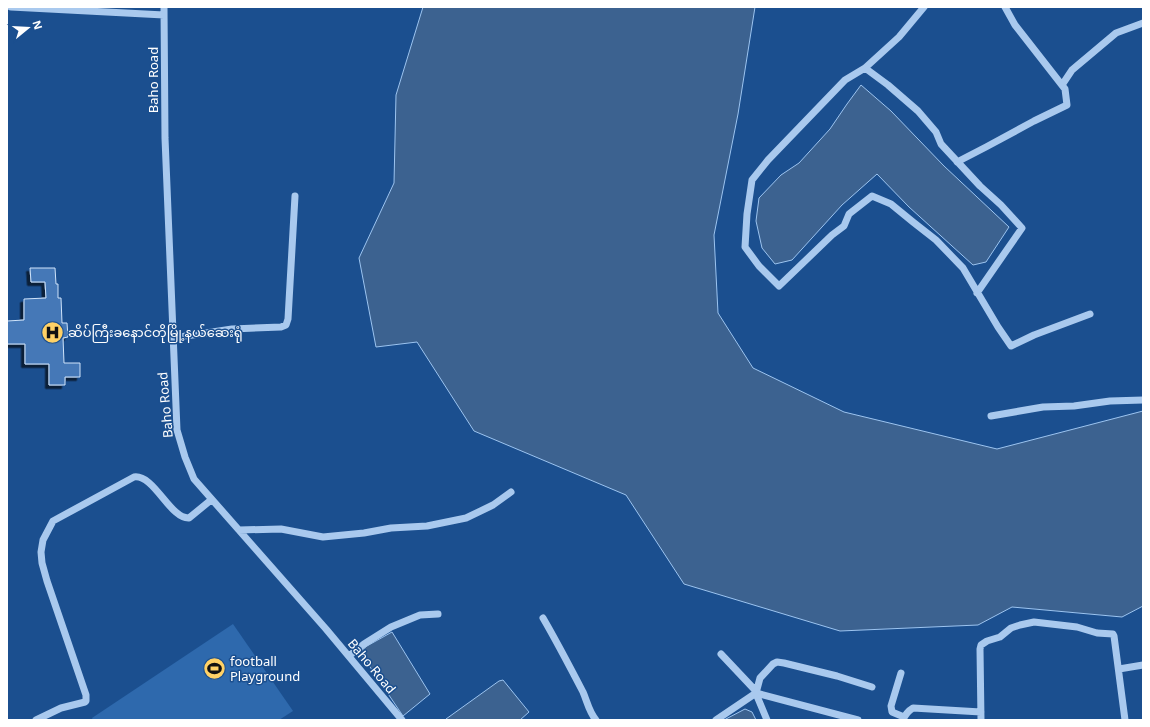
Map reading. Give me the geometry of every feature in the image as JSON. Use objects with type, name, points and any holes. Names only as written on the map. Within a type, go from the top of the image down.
[{"type":"street","points":[[11,7],[164,15]]},
{"type":"street","name":"Baho Road","points":[[164,7],[165,138],[176,430],[184,457],[194,479],[211,500],[349,656],[402,720]]},
{"type":"street","points":[[924,7],[900,37],[865,68],[845,80],[768,160],[752,180],[747,214],[745,248],[759,266],[779,286],[832,235],[844,226],[849,214],[872,196],[891,204],[936,240],[963,268],[1011,346],[1034,335],[1090,314]]},
{"type":"street","points":[[957,162],[1034,121],[1068,105],[1065,89],[1015,25],[1005,7]]},
{"type":"street","points":[[1062,85],[1072,70],[1116,33],[1143,23]]},
{"type":"street","points":[[865,68],[888,85],[918,111],[936,132],[941,144],[980,186],[1002,205],[1022,228],[977,293]]},
{"type":"street","points":[[173,338],[232,329],[280,327],[286,325],[288,319],[295,196]]},
{"type":"street","points":[[991,416],[1043,407],[1074,406],[1110,401],[1143,400]]},
{"type":"street","points":[[36,720],[61,708],[85,702],[86,699],[86,695],[42,563],[41,552],[43,540],[53,521],[138,476],[152,485],[169,505],[186,518],[211,500]]},
{"type":"street","points":[[238,530],[281,529],[323,537],[364,533],[391,528],[427,526],[466,518],[493,505],[511,492]]},
{"type":"street","points":[[349,656],[364,644],[391,627],[420,615],[438,614]]},
{"type":"street","points":[[543,618],[585,696],[596,720]]},
{"type":"street","points":[[981,720],[981,645],[986,641],[1000,637],[1011,628],[1034,622],[1077,627],[1097,633],[1111,633],[1114,636],[1125,720]]},
{"type":"street","points":[[722,654],[754,689],[767,720]]},
{"type":"street","points":[[716,720],[756,693],[760,678],[773,664],[777,662],[837,676],[872,687]]},
{"type":"street","points":[[1118,669],[1143,665]]},
{"type":"street","points":[[901,674],[891,710],[904,718],[909,710],[913,708],[981,712]]},
{"type":"street","points":[[756,693],[858,720]]},
{"type":"shaded area","points":[[423,7],[755,7],[738,114],[714,235],[718,313],[753,368],[844,412],[997,449],[1143,411],[1143,606],[1122,617],[1012,607],[978,625],[840,631],[684,584],[626,495],[474,431],[417,342],[376,347],[359,258],[394,183],[396,95]]},
{"type":"shaded area","points":[[861,85],[891,111],[944,166],[1009,227],[986,262],[973,265],[909,207],[877,174],[842,205],[792,260],[775,264],[762,248],[756,221],[759,198],[781,175],[799,163],[830,129]]},
{"type":"shaded area","name":"football Playground","points":[[233,624],[293,711],[279,720],[93,720],[92,718]]},
{"type":"shaded area","points":[[392,632],[430,694],[403,716],[360,652],[367,646]]},
{"type":"shaded area","points":[[503,680],[529,712],[520,720],[446,720],[499,681]]},
{"type":"shaded area","points":[[745,709],[752,712],[756,720],[724,720]]},
{"type":"building","points":[[30,268],[55,268],[56,284],[58,284],[58,298],[61,298],[62,323],[67,323],[68,337],[63,338],[64,363],[80,363],[80,377],[65,377],[65,385],[49,385],[49,364],[25,364],[25,344],[7,344],[7,321],[24,320],[24,299],[46,298],[45,282],[31,282]]},
{"type":"place","name":"ဆိပ်ကြီးခနောင်တိုမြို့နယ်ဆေးရုံ","points":[[53,332]]},
{"type":"place","name":"football Playground","points":[[215,668]]}]
